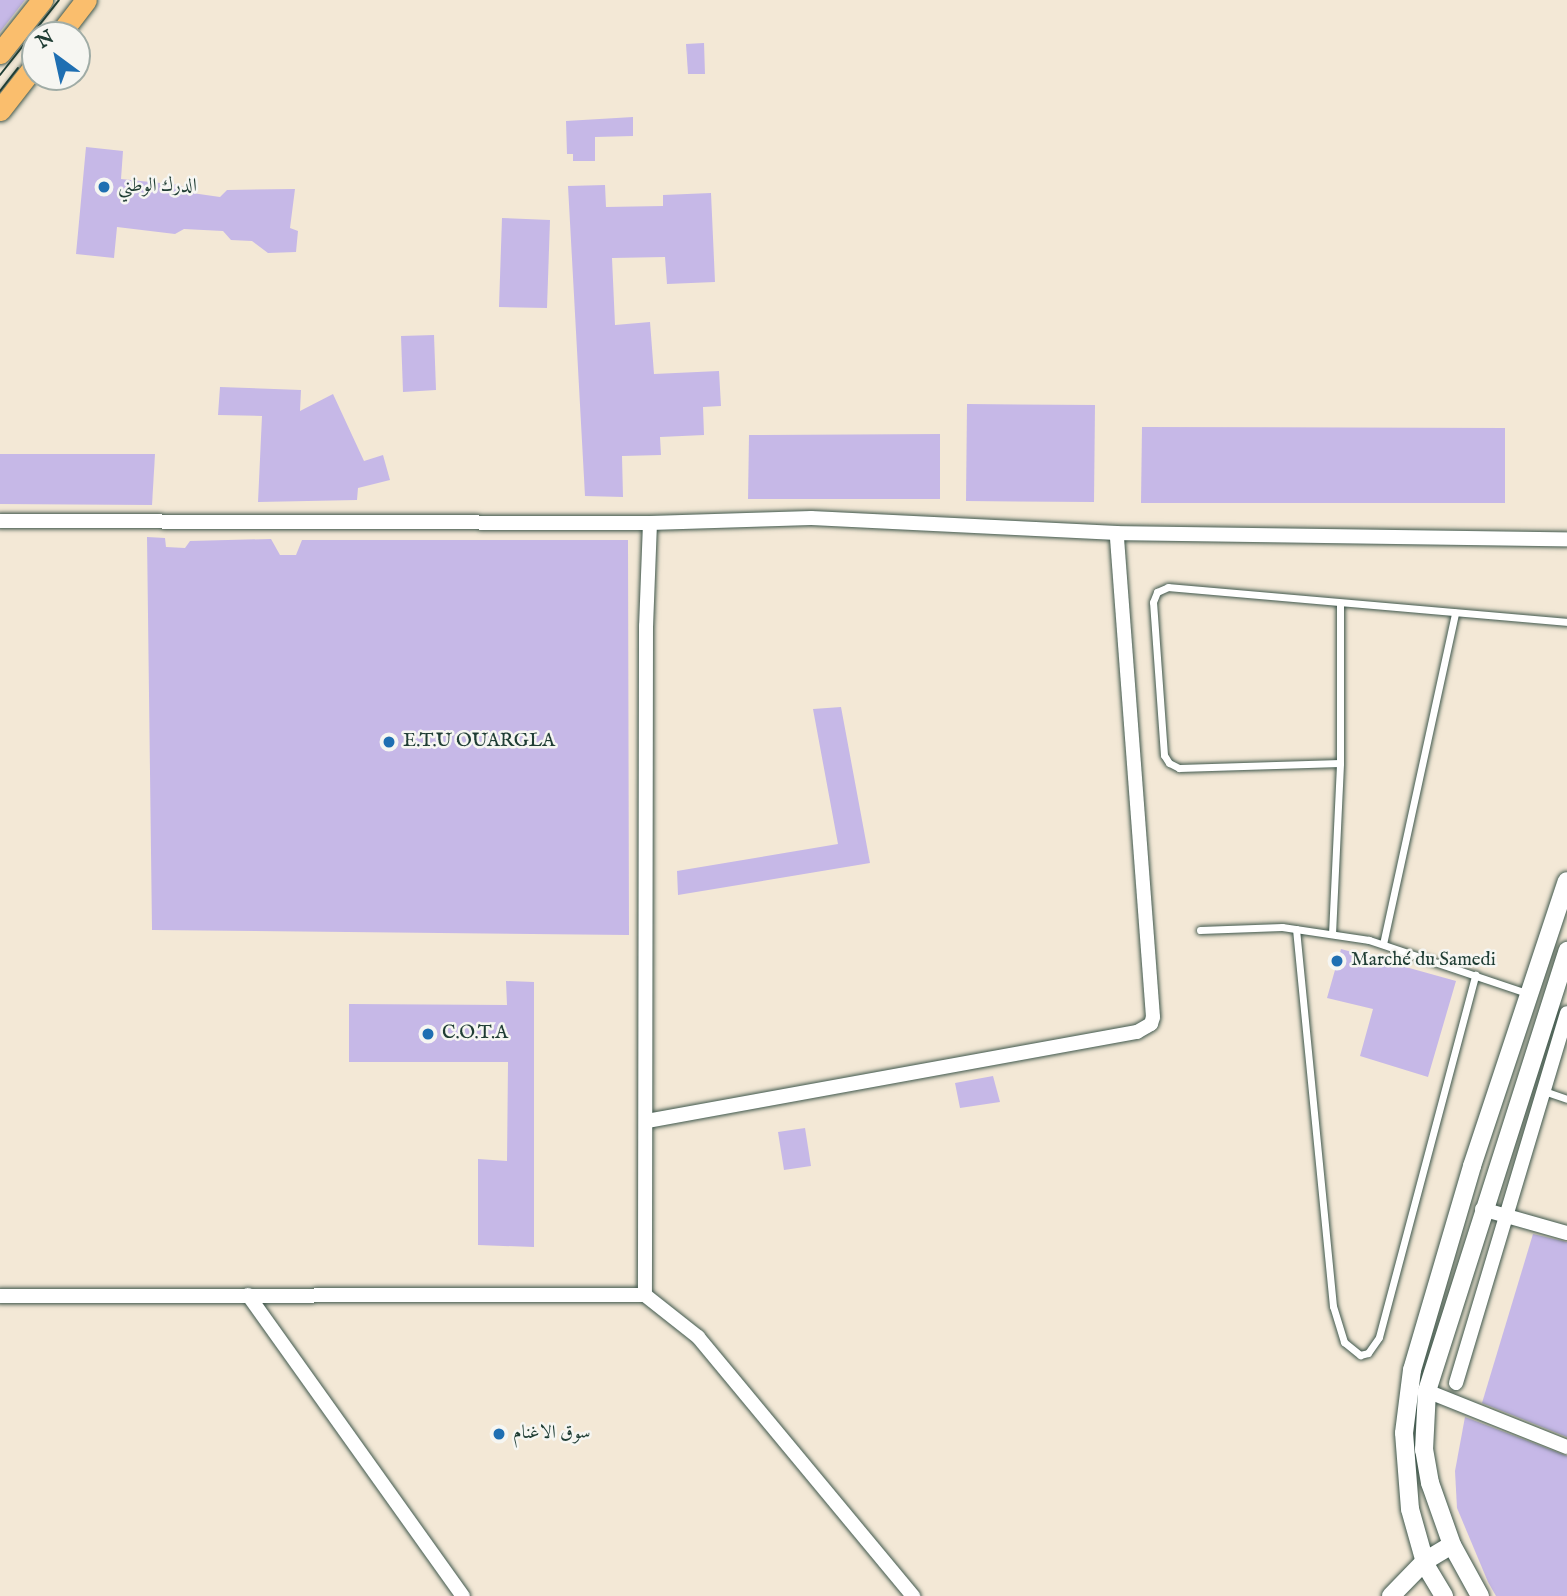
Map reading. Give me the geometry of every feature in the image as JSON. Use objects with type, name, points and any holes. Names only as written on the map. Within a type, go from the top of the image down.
[{"type":"main road","points":[[0,53],[42,0]]},
{"type":"main road","points":[[70,21],[86,0]]},
{"type":"main road","points":[[0,110],[21,83]]},
{"type":"street","points":[[0,521],[650,523],[811,518],[1116,533],[1567,539]]},
{"type":"street","points":[[645,1295],[646,626],[650,523]]},
{"type":"street","points":[[647,1121],[1137,1032],[1151,1024],[1116,533]]},
{"type":"street","points":[[1470,1579],[1440,1595],[1414,1529],[1405,1458],[1412,1370],[1502,1076],[1567,881]]},
{"type":"street","points":[[1480,1596],[1452,1545],[1436,1505],[1426,1461],[1427,1391],[1482,1209],[1564,971],[1567,951]]},
{"type":"street","points":[[1540,964],[1564,971]]},
{"type":"street","points":[[1456,1383],[1567,1013]]},
{"type":"street","points":[[1502,1076],[1544,1091]]},
{"type":"street","points":[[1482,1209],[1567,1233]]},
{"type":"street","points":[[248,1295],[463,1596]]},
{"type":"street","points":[[0,1296],[645,1295],[680,1320],[711,1352],[913,1596]]},
{"type":"street","points":[[1427,1391],[1567,1447]]},
{"type":"street","points":[[1391,1596],[1425,1561],[1452,1545]]},
{"type":"lane","points":[[1340,763],[1179,768],[1169,763],[1164,755],[1153,602],[1157,592],[1168,587],[1567,622]]},
{"type":"lane","points":[[1332,934],[1340,763],[1340,603]]},
{"type":"lane","points":[[1383,944],[1455,613]]},
{"type":"lane","points":[[1296,929],[1333,1306],[1345,1342],[1360,1356],[1367,1353],[1379,1337],[1475,975]]},
{"type":"lane","points":[[1200,930],[1296,929],[1332,934],[1383,944],[1530,994]]},
{"type":"lane","points":[[1544,1091],[1567,1099]]},
{"type":"building","points":[[0,0],[25,0],[0,32]]},
{"type":"building","points":[[704,43],[705,74],[688,74],[686,44]]},
{"type":"building","points":[[633,117],[633,136],[595,137],[595,161],[573,161],[573,154],[567,154],[566,121]]},
{"type":"building","points":[[86,147],[123,151],[121,179],[180,185],[192,193],[220,197],[227,190],[295,189],[290,228],[298,231],[296,252],[268,253],[252,241],[231,240],[223,231],[184,229],[175,234],[117,227],[114,258],[76,254]]},
{"type":"building","points":[[605,185],[606,207],[663,206],[663,195],[711,193],[715,282],[667,284],[665,257],[612,258],[615,325],[650,322],[654,374],[719,371],[721,406],[703,407],[704,435],[660,437],[661,455],[622,456],[623,497],[585,496],[568,186]]},
{"type":"building","points":[[502,218],[550,220],[547,308],[499,307]]},
{"type":"building","points":[[434,335],[436,390],[403,392],[401,336]]},
{"type":"building","points":[[220,387],[301,390],[300,411],[333,394],[364,461],[383,455],[390,480],[358,488],[357,500],[258,502],[262,416],[218,415]]},
{"type":"building","points":[[967,404],[1095,405],[1094,502],[966,501]]},
{"type":"building","points":[[1142,427],[1505,428],[1505,503],[1141,503]]},
{"type":"building","points":[[940,434],[940,499],[748,499],[749,435]]},
{"type":"building","points":[[0,454],[155,454],[152,505],[0,504]]},
{"type":"building","name":"E.T.U OUARGLA","points":[[147,537],[165,538],[166,547],[185,548],[190,541],[271,539],[280,555],[296,555],[302,540],[628,540],[629,935],[152,930]]},
{"type":"building","points":[[841,707],[870,863],[678,895],[677,871],[838,844],[813,709]]},
{"type":"building","points":[[1341,949],[1456,981],[1428,1077],[1360,1056],[1373,1009],[1327,998]]},
{"type":"building","points":[[506,981],[534,982],[534,1247],[478,1245],[478,1159],[507,1161],[508,1062],[349,1062],[349,1004],[507,1005]]},
{"type":"building","points":[[993,1076],[1000,1102],[960,1108],[955,1083]]},
{"type":"building","points":[[805,1128],[811,1166],[784,1170],[778,1132]]},
{"type":"building","points":[[1533,1234],[1567,1242],[1567,1437],[1482,1403]]},
{"type":"building","points":[[1465,1417],[1567,1456],[1567,1596],[1496,1596],[1488,1582],[1457,1508],[1455,1471]]},
{"type":"tram line","points":[[0,75],[59,0]]},
{"type":"tram line","points":[[0,91],[18,68]]},
{"type":"place","name":"الدرك الوطني","points":[[104,187]]},
{"type":"place","name":"E.T.U OUARGLA","points":[[389,742]]},
{"type":"place","name":"Marché du Samedi","points":[[1337,961]]},
{"type":"place","name":"C.O.T.A","points":[[428,1034]]},
{"type":"place","name":"سوق الاغنام","points":[[499,1434]]}]
